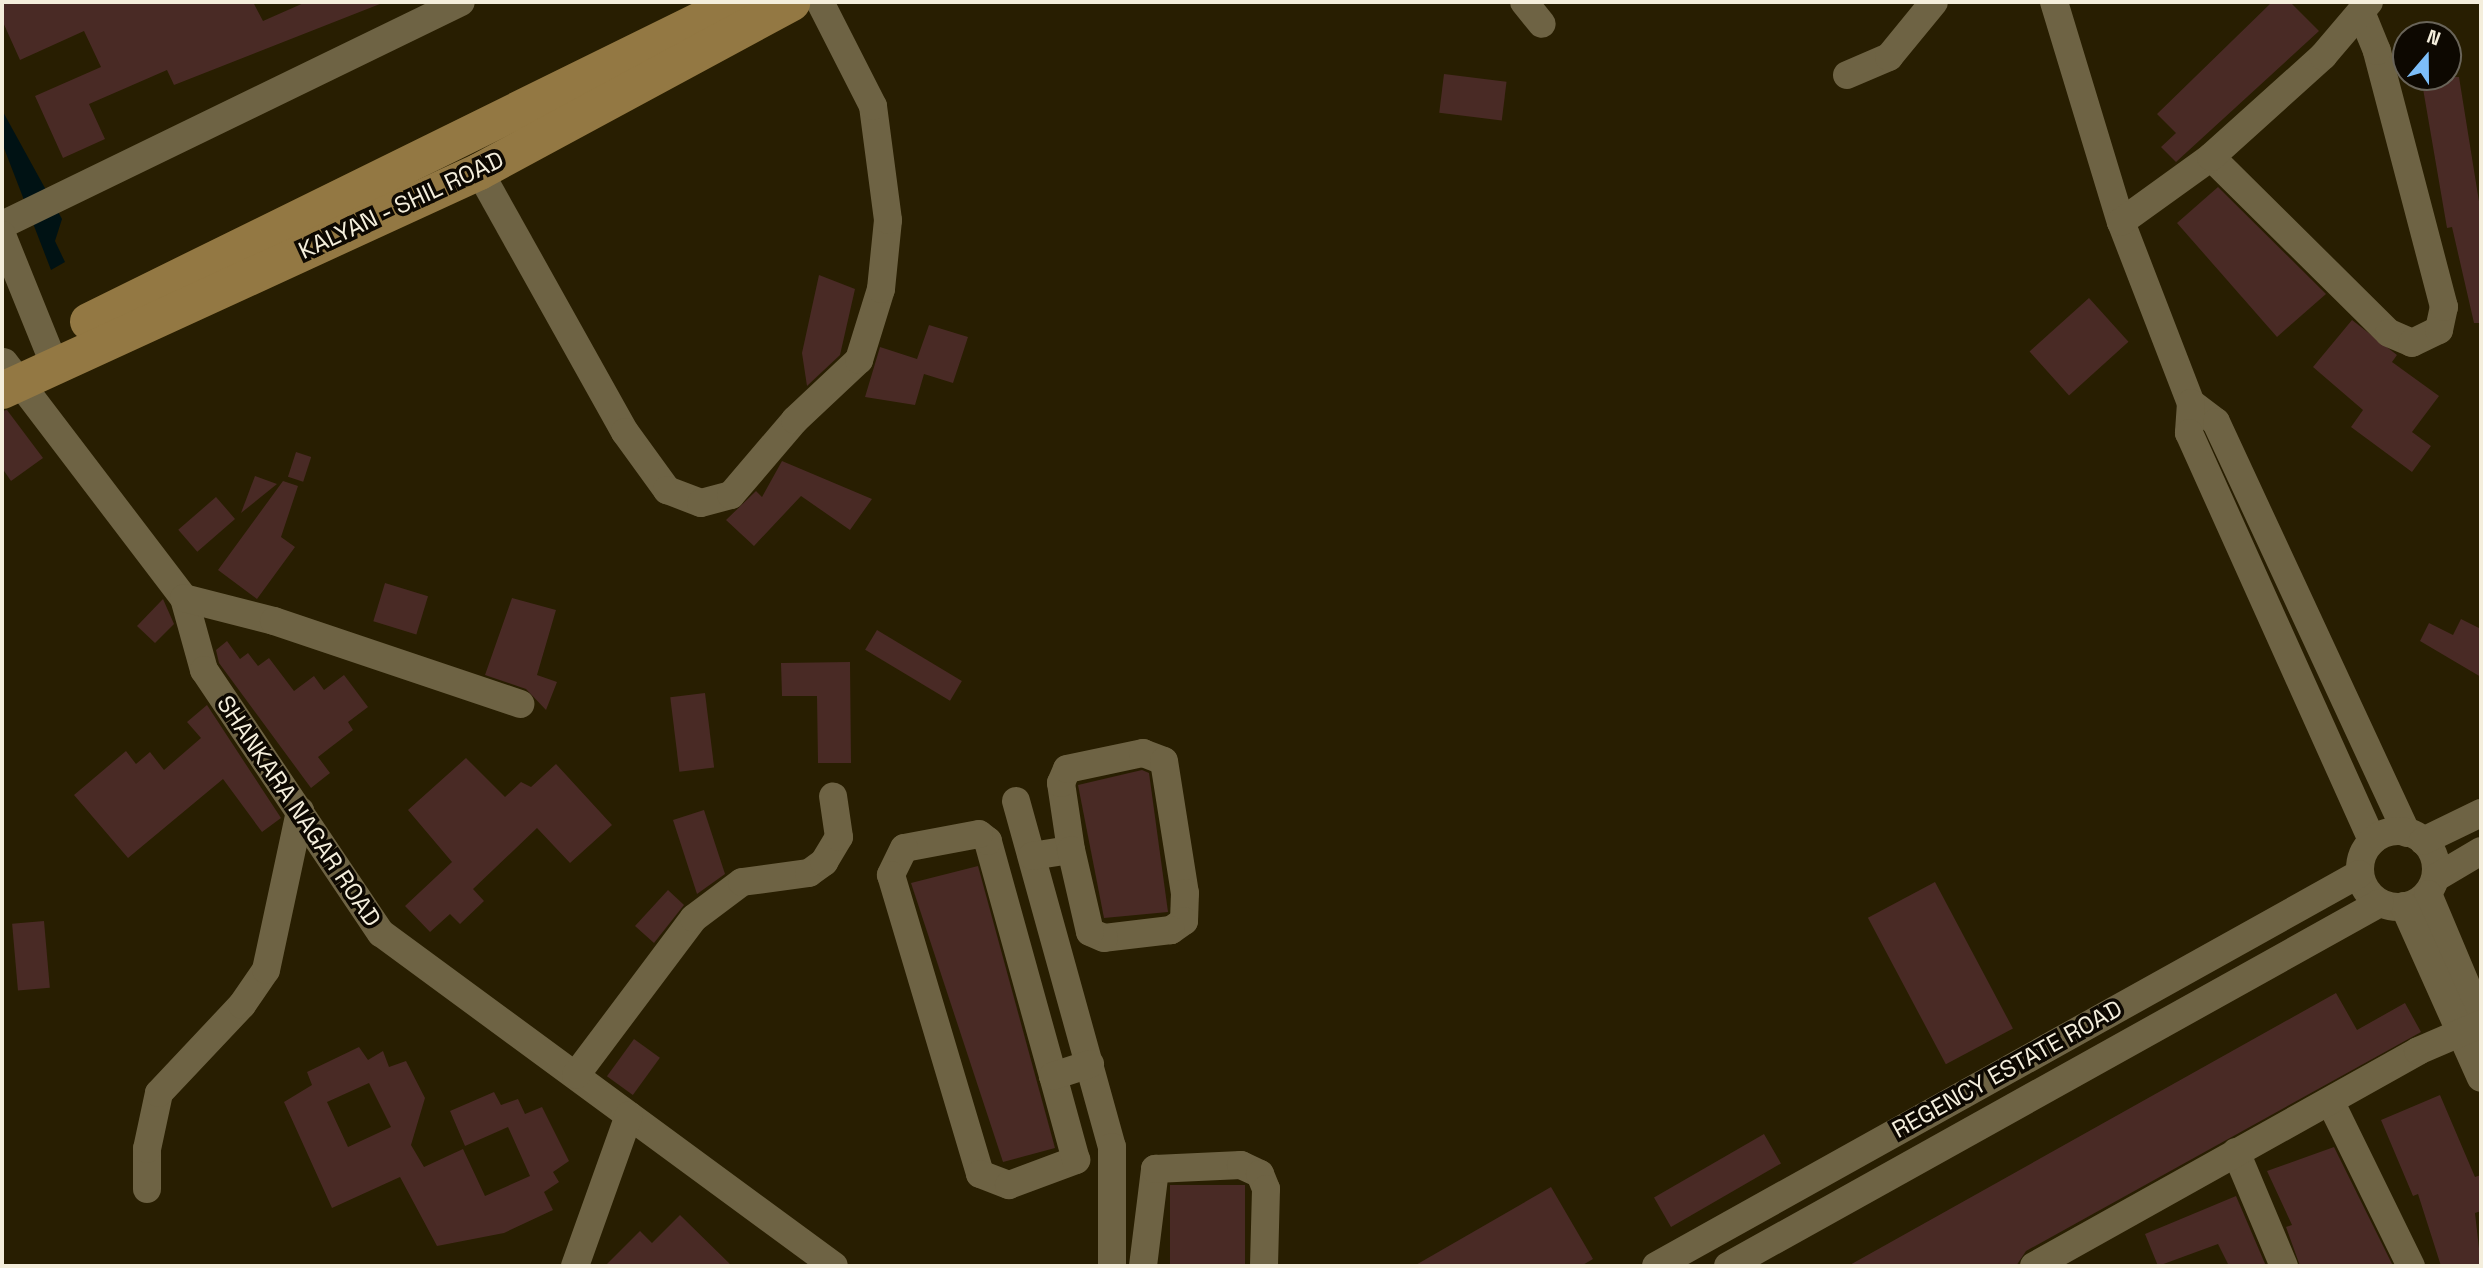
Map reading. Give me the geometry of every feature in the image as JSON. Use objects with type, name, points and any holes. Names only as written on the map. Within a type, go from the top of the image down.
[{"type":"main road","name":"KALYAN - SHIL ROAD","points":[[6,374],[736,2]]},
{"type":"main road","name":"KALYAN - SHIL ROAD","points":[[49,353],[479,171],[791,2]]},
{"type":"street","points":[[479,171],[625,432],[667,490],[701,503],[731,495],[795,420],[859,360],[881,289],[888,220],[873,106],[820,2]]},
{"type":"street","points":[[1524,2],[1542,24]]},
{"type":"street","points":[[1847,75],[1889,57],[1934,2]]},
{"type":"street","points":[[2054,2],[2121,222],[2191,403],[2189,433],[2372,841],[2360,874],[2413,895]]},
{"type":"street","points":[[13,220],[452,4]]},
{"type":"street","points":[[2121,222],[2211,157],[2323,56],[2365,7]]},
{"type":"street","points":[[2211,157],[2389,333],[2412,343],[2439,330],[2444,307],[2365,7]]},
{"type":"street","points":[[2,235],[49,353]]},
{"type":"street","name":"SHANKARA NAGAR ROAD","points":[[6,374],[184,598],[200,663],[381,933],[834,1266]]},
{"type":"street","points":[[2191,403],[2216,422],[2326,660],[2415,837],[2413,895],[2474,1025],[2481,1078]]},
{"type":"street","points":[[184,598],[274,621],[520,704]]},
{"type":"street","points":[[2294,671],[2326,660]]},
{"type":"street","points":[[1143,753],[1164,761],[1185,893],[1184,921],[1171,930],[1104,938],[1090,933],[1071,850],[1061,783],[1067,769],[1143,753]]},
{"type":"street","points":[[576,1075],[694,918],[742,882],[810,873],[824,862],[839,837],[833,796]]},
{"type":"street","points":[[1016,801],[1112,1147],[1112,1258],[1143,1259],[1155,1168],[1241,1165],[1260,1174],[1265,1189],[1264,1266]]},
{"type":"street","points":[[146,1189],[159,1093],[242,1005],[266,970],[300,811]]},
{"type":"street","points":[[2372,841],[2415,837],[2481,813]]},
{"type":"street","points":[[979,834],[989,841],[1053,1076],[1076,1160],[1009,1185],[980,1174],[891,875],[904,848],[979,834]]},
{"type":"street","points":[[1032,856],[1071,850]]},
{"type":"street","name":"REGENCY ESTATE ROAD","points":[[1728,1266],[2054,1083],[2413,895],[2481,851]]},
{"type":"street","name":"REGENCY ESTATE ROAD","points":[[1656,1266],[2037,1051],[2360,874]]},
{"type":"street","points":[[2034,1266],[2236,1152],[2474,1025]]},
{"type":"street","points":[[2037,1051],[2054,1083]]},
{"type":"street","points":[[1053,1076],[1090,1064]]},
{"type":"street","points":[[2331,1103],[2411,1266]]},
{"type":"street","points":[[575,1266],[629,1115]]},
{"type":"street","points":[[2236,1152],[2284,1266]]},
{"type":"street","points":[[1698,1242],[1713,1266]]},
{"type":"shaded area","points":[[2,110],[62,219],[55,241],[65,262],[51,270],[2,143]]},
{"type":"building","points":[[2,2],[253,2],[263,21],[306,2],[385,2],[174,85],[167,70],[89,104],[105,139],[63,158],[35,96],[101,67],[84,31],[20,60],[2,20]]},
{"type":"building","points":[[2272,2],[2290,2],[2319,31],[2176,162],[2161,147],[2176,133],[2157,114]]},
{"type":"building","points":[[1444,74],[1507,82],[1502,120],[1439,113]]},
{"type":"building","points":[[2423,91],[2461,91],[2481,214],[2481,323],[2474,323],[2452,227],[2447,228]]},
{"type":"building","points":[[2218,187],[2326,294],[2277,337],[2177,223]]},
{"type":"building","points":[[819,275],[855,289],[840,355],[807,386],[802,353]]},
{"type":"building","points":[[2089,298],[2128,342],[2069,395],[2030,352]]},
{"type":"building","points":[[2352,320],[2397,355],[2392,362],[2439,396],[2412,432],[2431,446],[2412,472],[2351,427],[2363,410],[2313,367]]},
{"type":"building","points":[[929,325],[968,337],[953,383],[924,374],[915,405],[865,397],[880,347],[917,359]]},
{"type":"building","points":[[7,410],[43,458],[11,481],[2,468],[2,411]]},
{"type":"building","points":[[296,452],[311,457],[303,482],[288,477]]},
{"type":"building","points":[[782,461],[872,499],[850,530],[801,496],[754,546],[726,520],[756,491],[762,497]]},
{"type":"building","points":[[255,476],[277,484],[241,513]]},
{"type":"building","points":[[283,481],[298,486],[281,537],[295,547],[257,599],[218,570]]},
{"type":"building","points":[[216,497],[235,519],[197,552],[178,530]]},
{"type":"building","points":[[385,583],[428,596],[416,634],[373,621]]},
{"type":"building","points":[[512,598],[556,610],[537,675],[557,682],[546,710],[526,689],[485,675]]},
{"type":"building","points":[[163,599],[174,624],[155,643],[137,626]]},
{"type":"building","points":[[2461,619],[2481,629],[2481,677],[2420,641],[2429,623],[2453,635]]},
{"type":"building","points":[[877,630],[962,681],[950,701],[865,650]]},
{"type":"building","points":[[227,641],[240,659],[248,653],[258,666],[269,658],[294,691],[314,676],[324,690],[344,675],[368,707],[348,722],[353,730],[318,757],[330,773],[311,788],[219,663],[216,650]]},
{"type":"building","points":[[850,662],[851,763],[818,763],[817,696],[782,696],[781,663]]},
{"type":"building","points":[[705,693],[714,767],[679,772],[670,697]]},
{"type":"building","points":[[207,705],[281,818],[262,832],[223,779],[128,858],[74,795],[126,751],[136,764],[150,752],[164,770],[201,738],[187,722]]},
{"type":"building","points":[[466,758],[505,797],[521,782],[531,787],[556,764],[612,825],[570,863],[537,828],[473,889],[484,901],[460,924],[450,914],[430,932],[405,906],[452,862],[408,810]]},
{"type":"building","points":[[1142,770],[1149,773],[1168,912],[1104,918],[1078,785]]},
{"type":"building","points":[[704,810],[725,874],[697,894],[673,820]]},
{"type":"building","points":[[978,866],[1055,1148],[1003,1162],[911,883]]},
{"type":"building","points":[[1935,882],[2013,1029],[1946,1064],[1868,918]]},
{"type":"building","points":[[668,890],[684,905],[654,943],[635,926]]},
{"type":"building","points":[[44,921],[50,988],[18,991],[12,924]]},
{"type":"building","points":[[2336,993],[2357,1030],[2405,1003],[2421,1032],[2026,1251],[2016,1266],[1848,1266]]},
{"type":"building","points":[[634,1039],[660,1058],[633,1095],[607,1076]]},
{"type":"building","points":[[359,1047],[368,1060],[383,1051],[389,1067],[406,1061],[425,1098],[411,1145],[424,1167],[463,1149],[485,1196],[530,1176],[508,1127],[465,1146],[450,1111],[494,1092],[501,1105],[518,1099],[525,1114],[542,1107],[569,1161],[553,1172],[559,1182],[544,1192],[553,1210],[504,1233],[437,1246],[400,1177],[332,1208],[284,1102],[312,1085],[307,1072]],"holes":[[[369,1083],[391,1127],[348,1147],[327,1102]]]},
{"type":"building","points":[[2440,1095],[2475,1177],[2481,1175],[2481,1211],[2475,1213],[2481,1266],[2441,1266],[2418,1194],[2413,1196],[2381,1120]]},
{"type":"building","points":[[1764,1134],[1781,1163],[1671,1227],[1654,1198]]},
{"type":"building","points":[[2334,1147],[2393,1266],[2300,1266],[2286,1227],[2292,1225],[2267,1171]]},
{"type":"building","points":[[1170,1185],[1245,1185],[1245,1266],[1170,1266]]},
{"type":"building","points":[[1551,1187],[1593,1259],[1581,1266],[1414,1266]]},
{"type":"building","points":[[2236,1196],[2266,1266],[2229,1266],[2218,1244],[2158,1266],[2145,1234]]},
{"type":"building","points":[[680,1215],[732,1266],[605,1266],[640,1231],[652,1243]]}]
